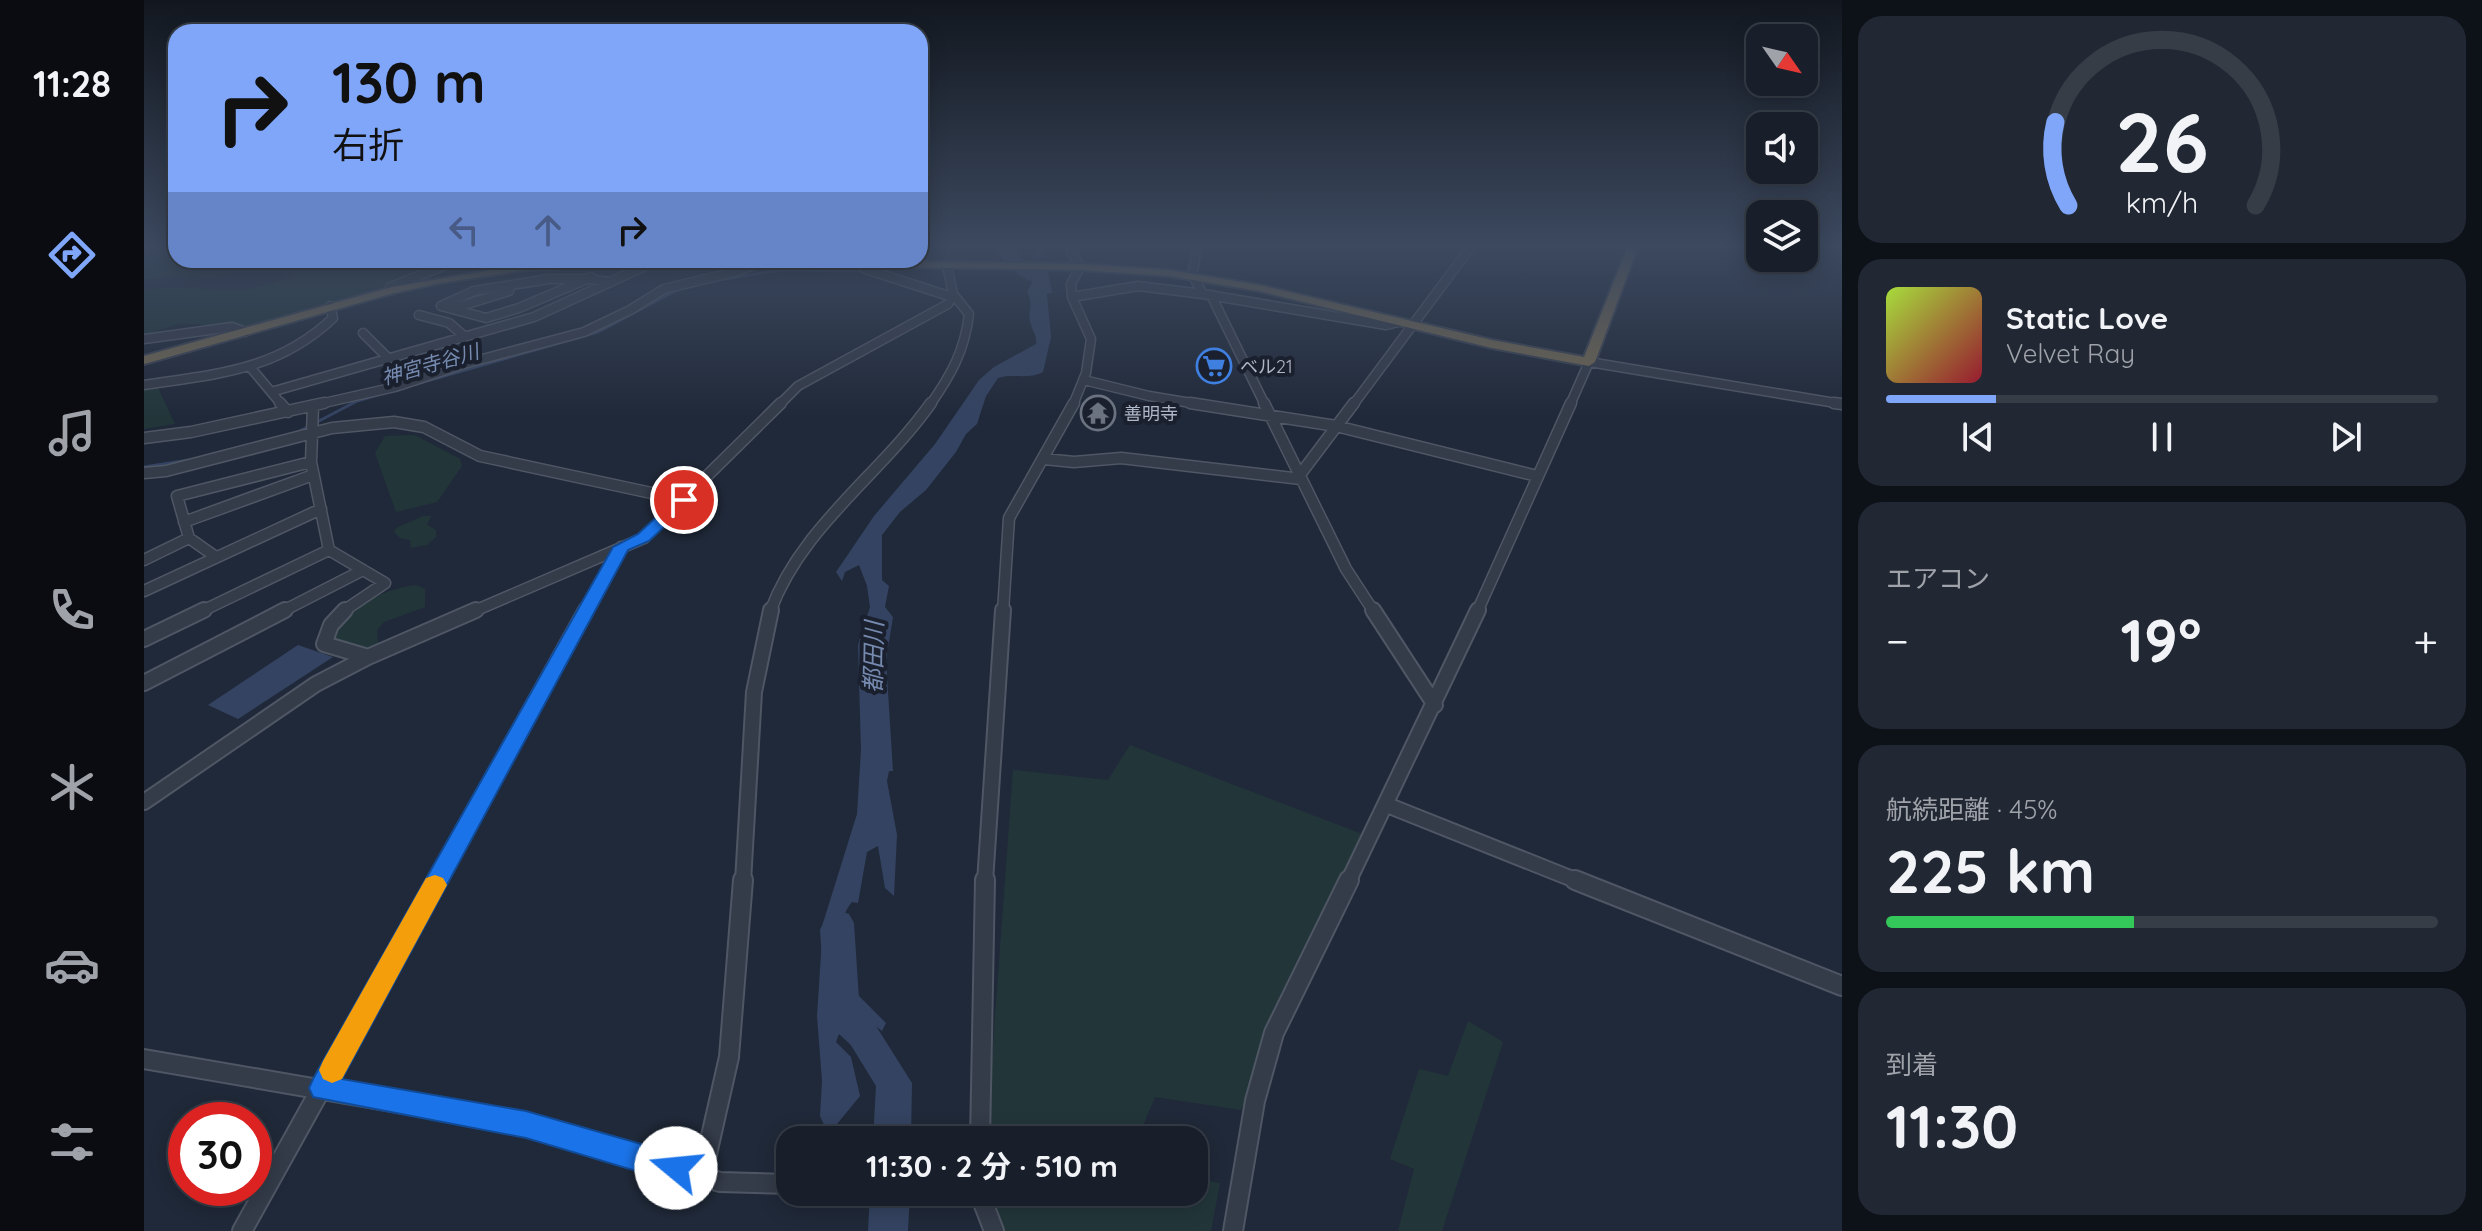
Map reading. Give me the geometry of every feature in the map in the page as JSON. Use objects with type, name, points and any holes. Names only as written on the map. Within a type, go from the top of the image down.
[{"type":"highway","points":[[144,360],[348,301]]},
{"type":"highway","points":[[1314,301],[1412,326],[1589,362],[1611,301]]},
{"type":"street","points":[[478,301],[451,309],[486,318],[534,301]]},
{"type":"street","points":[[271,392],[534,317],[568,301]]},
{"type":"street","points":[[144,438],[288,412],[395,387],[584,332],[641,301]]},
{"type":"street","points":[[144,802],[316,684],[368,657],[644,538],[798,386],[949,301]]},
{"type":"street","points":[[711,1179],[731,1044],[758,653],[779,589],[811,537],[902,442],[938,397],[964,349],[969,330],[965,301]]},
{"type":"street","points":[[980,1126],[984,900],[1009,518],[1070,412],[1084,380],[1091,339],[1074,301]]},
{"type":"street","points":[[1211,301],[1346,569],[1435,705]]},
{"type":"street","points":[[1250,301],[1386,325],[1398,322]]},
{"type":"street","points":[[1300,477],[1430,301]]},
{"type":"street","points":[[144,385],[251,368],[323,330],[333,318],[330,306]]},
{"type":"street","points":[[419,315],[449,323],[464,336]]},
{"type":"street","points":[[144,339],[232,327],[245,332]]},
{"type":"street","points":[[363,333],[388,358]]},
{"type":"street","points":[[1233,1231],[1255,1101],[1274,1033],[1435,705],[1589,362],[1842,404]]},
{"type":"street","points":[[251,368],[288,412]]},
{"type":"street","points":[[1084,380],[1149,396],[1336,426],[1537,476]]},
{"type":"street","points":[[313,406],[312,468],[329,550],[385,583],[334,622],[324,637],[324,644],[368,657]]},
{"type":"street","points":[[144,473],[166,471],[311,429],[368,422],[424,427],[480,456],[684,500]]},
{"type":"street","points":[[1044,459],[1074,462],[1121,458],[1300,477]]},
{"type":"street","points":[[184,522],[312,468]]},
{"type":"street","points":[[216,557],[189,538],[177,496],[312,468]]},
{"type":"street","points":[[144,591],[321,509]]},
{"type":"street","points":[[144,560],[189,538]]},
{"type":"street","points":[[242,1231],[621,547]]},
{"type":"street","points":[[144,639],[329,550]]},
{"type":"street","points":[[144,683],[363,570]]},
{"type":"street","points":[[1387,805],[1842,986]]},
{"type":"street","points":[[144,1059],[526,1125],[711,1179],[776,1183]]},
{"type":"street","points":[[980,1206],[982,1231]]},
{"type":"street","points":[[984,1206],[994,1231]]},
{"type":"green space","points":[[144,301],[343,301],[318,305],[250,328],[236,325],[203,328],[202,324],[178,324],[144,335]]},
{"type":"green space","points":[[144,387],[158,388],[175,424],[144,429]]},
{"type":"green space","points":[[415,435],[460,459],[462,466],[437,502],[396,512],[375,453],[385,436]]},
{"type":"green space","points":[[423,516],[431,516],[427,525],[436,530],[436,537],[427,545],[411,548],[410,540],[400,538],[394,532],[396,528]]},
{"type":"green space","points":[[416,585],[425,589],[425,607],[384,622],[377,630],[378,646],[362,652],[327,643],[345,620],[365,604],[388,592]]},
{"type":"green space","points":[[1130,745],[1362,834],[1241,1110],[1155,1097],[1143,1126],[987,1126],[1013,770],[1108,780]]},
{"type":"green space","points":[[1468,1021],[1503,1042],[1442,1231],[1398,1231],[1414,1169],[1390,1159],[1419,1069],[1448,1076]]},
{"type":"green space","points":[[1208,1181],[1220,1183],[1211,1231],[1003,1231],[990,1206],[1208,1206]]},
{"type":"water","points":[[1030,301],[1048,301],[1051,337],[1043,372],[998,378],[986,396],[977,424],[966,434],[926,490],[900,512],[882,535],[882,580],[889,586],[885,607],[893,617],[886,660],[893,771],[889,771],[887,781],[897,835],[894,896],[885,888],[878,846],[867,852],[858,903],[852,902],[843,918],[836,974],[846,967],[859,996],[886,1023],[882,1031],[856,1011],[852,1046],[839,1034],[836,1042],[851,1057],[860,1096],[838,1126],[825,1126],[820,1116],[822,1081],[817,1016],[823,923],[857,814],[861,750],[858,645],[870,607],[867,586],[859,565],[845,572],[842,581],[836,572],[874,516],[935,444],[979,380],[994,367],[1036,344],[1030,320]]},
{"type":"water","points":[[298,645],[333,657],[238,719],[208,705]]},
{"type":"waterway","name":"神宮寺谷川","points":[[298,432],[357,401],[598,332],[655,301]]},
{"type":"waterway","name":"神宮寺谷川","points":[[205,456],[274,438]]},
{"type":"waterway","name":"神宮寺谷川","points":[[144,467],[189,460]]},
{"type":"waterway","name":"都田川","points":[[838,923],[842,1003],[894,1083],[892,1126]]},
{"type":"waterway","name":"都田川","points":[[888,1231],[889,1206]]},
{"type":"slow traffic","points":[[332,1070],[435,885]]},
{"type":"place","name":"ベル21","points":[[1214,366]]},
{"type":"place","name":"善明寺","points":[[1098,413]]},
{"type":"route","points":[[676,1168],[546,1129],[322,1088],[621,547],[644,538],[684,500]]}]
